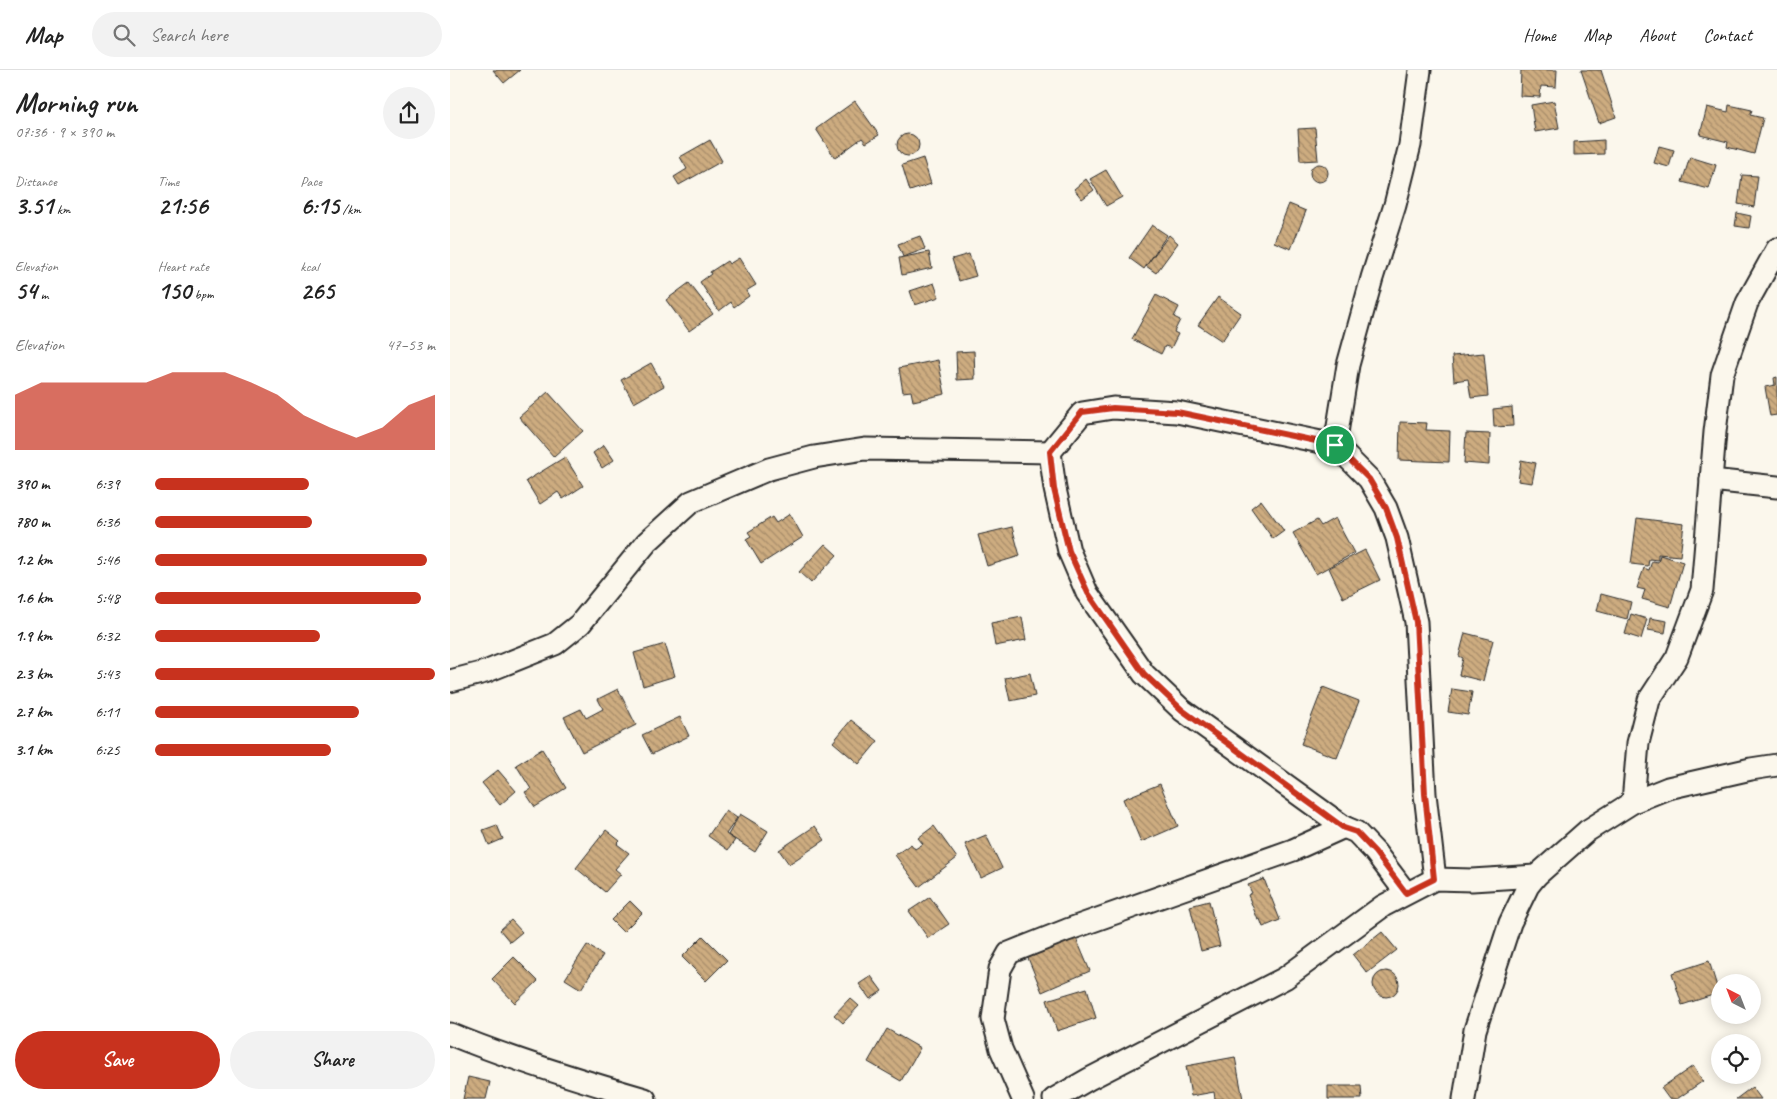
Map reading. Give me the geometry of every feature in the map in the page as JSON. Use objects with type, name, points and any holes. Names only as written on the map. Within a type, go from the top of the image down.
[{"type":"street","points":[[1335,445],[1348,365],[1395,205],[1410,145],[1420,70]]},
{"type":"street","points":[[1634,802],[1638,743],[1649,700],[1678,657],[1702,590],[1722,375],[1747,303],[1777,249]]},
{"type":"street","points":[[1406,893],[1375,852],[1356,832],[1344,828],[1182,710],[1144,674],[1088,593],[1069,551],[1054,489],[1050,452],[1082,412],[1113,408],[1177,412],[1335,445],[1369,479],[1386,508],[1397,538],[1416,622],[1425,794],[1434,879]]},
{"type":"street","points":[[450,681],[485,672],[555,644],[580,624],[647,542],[690,502],[769,469],[814,457],[865,449],[1050,452]]},
{"type":"street","points":[[1711,480],[1777,487]]},
{"type":"street","points":[[1464,1099],[1475,1030],[1510,923],[1528,886],[1536,876],[1587,831],[1634,802],[1668,788],[1777,765]]},
{"type":"street","points":[[1023,1099],[1001,1049],[993,1019],[1000,970],[1009,953],[1067,930],[1293,850],[1344,828]]},
{"type":"street","points":[[1054,1099],[1285,978],[1383,906],[1434,879],[1472,880],[1536,876]]},
{"type":"street","points":[[450,1034],[505,1055],[645,1099]]},
{"type":"building","points":[[493,70],[520,70],[504,83]]},
{"type":"building","points":[[1521,70],[1557,70],[1556,87],[1541,86],[1540,97],[1520,96]]},
{"type":"building","points":[[1581,70],[1601,70],[1616,117],[1599,123]]},
{"type":"building","points":[[855,101],[879,135],[866,143],[862,138],[835,158],[816,129]]},
{"type":"building","points":[[1554,101],[1559,128],[1535,132],[1531,105]]},
{"type":"building","points":[[1729,105],[1752,110],[1750,115],[1763,118],[1754,154],[1727,147],[1728,142],[1700,135],[1707,107],[1728,112]]},
{"type":"building","points":[[1315,128],[1318,160],[1300,161],[1298,129]]},
{"type":"building","points":[[908,134],[916,137],[919,145],[916,153],[908,156],[900,153],[897,145],[900,137]]},
{"type":"building","points":[[710,140],[722,161],[679,185],[674,177],[687,169],[680,157]]},
{"type":"building","points":[[1604,140],[1604,154],[1574,155],[1574,142]]},
{"type":"building","points":[[1659,146],[1674,150],[1669,167],[1654,163]]},
{"type":"building","points":[[1690,157],[1716,165],[1709,189],[1682,182]]},
{"type":"building","points":[[923,158],[931,184],[910,191],[902,165]]},
{"type":"building","points":[[1315,164],[1323,164],[1328,169],[1326,180],[1315,182],[1310,177],[1310,169]]},
{"type":"building","points":[[1106,170],[1122,197],[1106,206],[1090,179]]},
{"type":"building","points":[[1742,175],[1758,176],[1754,207],[1738,204]]},
{"type":"building","points":[[1086,179],[1094,190],[1082,199],[1074,189]]},
{"type":"building","points":[[1289,204],[1306,211],[1291,249],[1274,242]]},
{"type":"building","points":[[1737,213],[1751,216],[1749,228],[1735,226]]},
{"type":"building","points":[[1152,225],[1167,235],[1144,269],[1129,258]]},
{"type":"building","points":[[1169,235],[1178,243],[1156,273],[1146,266]]},
{"type":"building","points":[[920,236],[925,249],[903,257],[898,244]]},
{"type":"building","points":[[929,252],[932,268],[902,275],[899,258]]},
{"type":"building","points":[[969,254],[976,276],[959,281],[952,259]]},
{"type":"building","points":[[739,258],[756,285],[746,291],[749,296],[734,307],[731,302],[719,311],[700,282],[711,274],[710,272],[727,261],[729,264]]},
{"type":"building","points":[[689,283],[713,314],[689,331],[666,300]]},
{"type":"building","points":[[934,283],[939,297],[915,305],[910,291]]},
{"type":"building","points":[[1156,295],[1179,307],[1174,317],[1180,320],[1174,332],[1178,334],[1171,348],[1165,346],[1161,354],[1132,339]]},
{"type":"building","points":[[1218,297],[1241,313],[1222,341],[1198,325]]},
{"type":"building","points":[[974,351],[975,379],[957,380],[956,352]]},
{"type":"building","points":[[1484,353],[1488,396],[1471,398],[1468,379],[1454,381],[1452,356]]},
{"type":"building","points":[[938,360],[945,394],[913,401],[911,391],[903,392],[899,368]]},
{"type":"building","points":[[651,363],[664,386],[634,403],[621,380]]},
{"type":"building","points":[[1777,377],[1777,415],[1770,416],[1765,387],[1775,385],[1774,378]]},
{"type":"building","points":[[548,392],[583,431],[554,457],[519,417]]},
{"type":"building","points":[[1512,407],[1513,426],[1494,427],[1493,409]]},
{"type":"building","points":[[1400,422],[1427,423],[1426,430],[1450,431],[1449,462],[1399,460]]},
{"type":"building","points":[[1466,433],[1490,434],[1489,465],[1464,463]]},
{"type":"building","points":[[604,445],[614,460],[602,468],[593,453]]},
{"type":"building","points":[[565,457],[583,486],[563,499],[558,492],[540,504],[526,481]]},
{"type":"building","points":[[1521,460],[1536,463],[1532,483],[1518,481]]},
{"type":"building","points":[[1261,500],[1284,531],[1273,539],[1251,508]]},
{"type":"building","points":[[790,514],[803,537],[761,564],[746,539],[751,536],[748,532],[772,517],[776,523]]},
{"type":"building","points":[[1335,518],[1354,553],[1316,574],[1293,533],[1317,520],[1321,526]]},
{"type":"building","points":[[1637,518],[1684,524],[1680,556],[1658,554],[1658,560],[1649,559],[1648,566],[1631,564]]},
{"type":"building","points":[[1012,527],[1020,556],[987,566],[978,535]]},
{"type":"building","points":[[825,544],[837,555],[811,583],[799,572]]},
{"type":"building","points":[[1365,550],[1380,580],[1343,598],[1329,568]]},
{"type":"building","points":[[1660,555],[1683,562],[1670,607],[1642,599],[1645,590],[1637,588],[1644,568],[1649,570],[1652,561],[1658,562]]},
{"type":"building","points":[[1601,594],[1631,602],[1627,619],[1597,611]]},
{"type":"building","points":[[1631,614],[1647,619],[1641,639],[1625,634]]},
{"type":"building","points":[[1022,617],[1026,640],[995,646],[991,623]]},
{"type":"building","points":[[1650,618],[1667,621],[1665,633],[1648,630]]},
{"type":"building","points":[[1465,633],[1493,640],[1483,681],[1459,675],[1463,658],[1459,656]]},
{"type":"building","points":[[665,644],[675,676],[643,686],[634,653]]},
{"type":"building","points":[[1030,673],[1035,696],[1010,701],[1005,678]]},
{"type":"building","points":[[1323,687],[1359,701],[1337,758],[1301,744]]},
{"type":"building","points":[[618,689],[636,725],[582,752],[564,717],[581,709],[586,718],[603,709],[598,699]]},
{"type":"building","points":[[1452,689],[1472,692],[1468,715],[1448,712]]},
{"type":"building","points":[[680,717],[689,736],[652,754],[642,735]]},
{"type":"building","points":[[851,720],[878,741],[859,764],[833,742]]},
{"type":"building","points":[[542,749],[566,788],[535,807],[525,792],[531,789],[516,765]]},
{"type":"building","points":[[498,770],[516,791],[500,805],[482,783]]},
{"type":"building","points":[[1160,784],[1178,826],[1141,842],[1123,799]]},
{"type":"building","points":[[726,810],[737,818],[726,834],[735,840],[728,850],[708,836]]},
{"type":"building","points":[[740,814],[768,831],[755,852],[728,835]]},
{"type":"building","points":[[497,825],[503,839],[489,845],[483,830]]},
{"type":"building","points":[[815,826],[825,840],[789,864],[779,850]]},
{"type":"building","points":[[934,826],[957,858],[919,887],[895,855],[911,844],[915,849],[923,844],[918,838]]},
{"type":"building","points":[[606,830],[620,841],[617,844],[629,853],[615,869],[621,874],[605,892],[576,868]]},
{"type":"building","points":[[986,835],[1002,868],[981,878],[965,844]]},
{"type":"building","points":[[1264,879],[1280,920],[1263,927],[1260,919],[1258,920],[1248,895],[1252,893],[1248,885]]},
{"type":"building","points":[[930,897],[949,924],[928,938],[909,911]]},
{"type":"building","points":[[630,901],[642,913],[623,932],[611,920]]},
{"type":"building","points":[[1209,901],[1220,946],[1201,951],[1190,906]]},
{"type":"building","points":[[511,920],[522,932],[510,942],[500,930]]},
{"type":"building","points":[[1382,932],[1397,950],[1367,973],[1353,955]]},
{"type":"building","points":[[703,936],[727,960],[706,981],[682,957]]},
{"type":"building","points":[[1076,938],[1090,971],[1042,992],[1028,958]]},
{"type":"building","points":[[587,945],[603,955],[581,989],[565,979]]},
{"type":"building","points":[[514,957],[538,981],[515,1003],[492,979]]},
{"type":"building","points":[[1709,961],[1713,974],[1711,974],[1711,996],[1682,1005],[1672,973]]},
{"type":"building","points":[[1386,971],[1395,975],[1399,984],[1395,993],[1386,997],[1377,993],[1373,984],[1377,975]]},
{"type":"building","points":[[871,976],[882,991],[870,999],[859,984]]},
{"type":"building","points":[[1087,988],[1096,1018],[1057,1031],[1047,1000]]},
{"type":"building","points":[[850,998],[859,1006],[843,1023],[834,1015]]},
{"type":"building","points":[[887,1029],[920,1048],[901,1081],[868,1062]]},
{"type":"building","points":[[1235,1057],[1243,1099],[1215,1099],[1214,1092],[1191,1096],[1186,1066]]},
{"type":"building","points":[[1693,1066],[1703,1081],[1677,1099],[1669,1099],[1661,1088]]},
{"type":"building","points":[[468,1077],[490,1082],[486,1099],[463,1099]]},
{"type":"building","points":[[1328,1086],[1361,1086],[1362,1099],[1328,1099]]},
{"type":"building","points":[[1752,1087],[1761,1099],[1736,1099]]},
{"type":"route","points":[[1113,408],[1177,412],[1335,445],[1369,479],[1386,508],[1397,538],[1416,622],[1421,684],[1425,794],[1434,879],[1406,893],[1375,852],[1356,832],[1344,828],[1182,710],[1144,674],[1088,593],[1069,551],[1054,489],[1050,452],[1082,412],[1113,408]]}]
